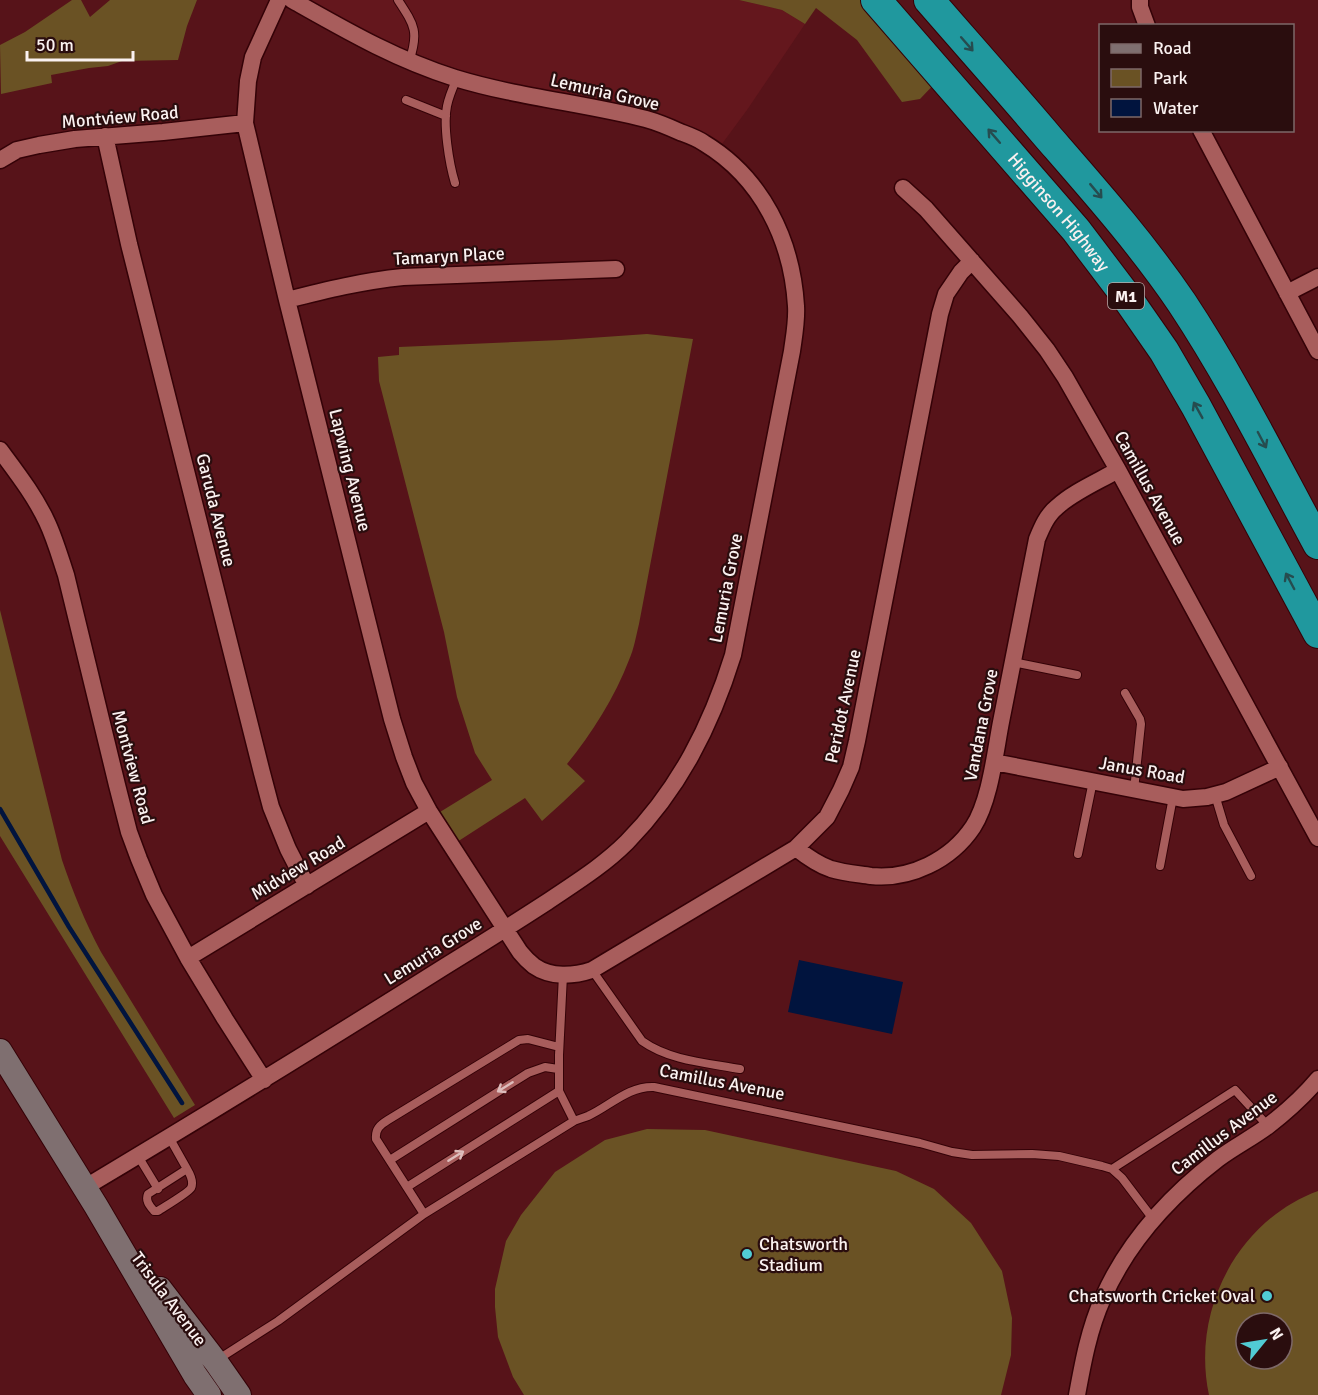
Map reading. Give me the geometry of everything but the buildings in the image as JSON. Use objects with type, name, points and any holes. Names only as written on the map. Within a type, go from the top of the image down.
[{"type":"highway","name":"Higginson Highway","points":[[876,0],[1076,230],[1123,292],[1164,351],[1196,406],[1318,633]]},
{"type":"highway","name":"M1","points":[[929,0],[1096,191],[1134,237],[1175,294],[1210,347],[1318,544]]},
{"type":"street","name":"Lapwing Avenue","points":[[279,0],[254,57],[248,81],[245,123],[287,300],[392,719],[411,775],[429,811],[504,930]]},
{"type":"street","name":"Lemuria Grove","points":[[90,1197],[138,1156],[504,930],[596,869],[627,842],[645,822],[689,761],[723,687],[732,655],[792,351],[796,307],[785,246],[762,198],[746,177],[725,157],[703,142],[648,119],[511,92],[457,78],[409,62],[365,41],[292,0]]},
{"type":"street","points":[[1140,0],[1140,8],[1146,24]]},
{"type":"street","name":"Montview Road","points":[[0,159],[17,150],[75,139],[171,132],[245,123]]},
{"type":"street","points":[[1202,132],[1318,351]]},
{"type":"street","name":"Garuda Avenue","points":[[105,136],[138,279],[262,773],[288,849],[307,886]]},
{"type":"street","name":"Camillus Avenue","points":[[903,188],[926,209],[1047,350],[1118,470],[1318,838]]},
{"type":"street","name":"Peridot Avenue","points":[[504,930],[519,952],[535,967],[563,975],[580,974],[592,970],[796,848],[827,817],[851,767],[857,741],[940,314],[946,294],[961,272],[972,261]]},
{"type":"street","name":"Tamaryn Place","points":[[287,300],[346,285],[385,279],[616,269]]},
{"type":"street","points":[[1287,293],[1318,277]]},
{"type":"street","name":"Montview Road","points":[[0,450],[36,501],[56,543],[66,575],[129,832],[154,895],[188,958],[264,1080]]},
{"type":"street","name":"Vandana Grove","points":[[796,848],[830,869],[886,877],[915,871],[939,860],[957,846],[973,828],[983,807],[994,762],[1037,539],[1045,521],[1056,507],[1118,470]]},
{"type":"street","name":"Janus Road","points":[[994,762],[1183,800],[1226,792],[1280,767]]},
{"type":"street","name":"Midview Road","points":[[188,958],[429,811]]},
{"type":"street","name":"Trisula Avenue","points":[[0,1051],[90,1197],[124,1239],[206,1368],[239,1395]]},
{"type":"street","name":"Camillus Avenue","points":[[1077,1395],[1091,1333],[1103,1299],[1119,1267],[1153,1219],[1193,1179],[1221,1157],[1268,1126],[1300,1100],[1318,1079]]},
{"type":"street","name":"Trisula Avenue","points":[[206,1368],[209,1395]]},
{"type":"lane","points":[[398,0],[414,30],[415,45],[409,62]]},
{"type":"lane","points":[[455,183],[446,116],[447,103],[457,78]]},
{"type":"lane","points":[[406,100],[446,116]]},
{"type":"lane","points":[[1013,662],[1077,675]]},
{"type":"lane","points":[[1125,693],[1141,724],[1134,790]]},
{"type":"lane","points":[[1078,854],[1093,782]]},
{"type":"lane","points":[[1215,795],[1224,825],[1251,876]]},
{"type":"lane","points":[[1160,866],[1173,797]]},
{"type":"lane","points":[[592,970],[642,1041],[652,1048],[668,1054],[740,1069]]},
{"type":"lane","points":[[563,975],[559,1091],[574,1121]]},
{"type":"lane","points":[[424,1214],[376,1139],[375,1133],[378,1128],[519,1040],[528,1039],[559,1047]]},
{"type":"lane","points":[[390,1160],[528,1073],[545,1067],[558,1069]]},
{"type":"lane","name":"Camillus Avenue","points":[[206,1368],[278,1321],[424,1214],[574,1121],[642,1087],[654,1087],[952,1152],[972,1155],[1059,1156],[1112,1169]]},
{"type":"lane","points":[[1153,1219],[1122,1178],[1112,1169],[1235,1090],[1268,1126]]},
{"type":"lane","points":[[407,1187],[559,1091]]},
{"type":"lane","points":[[169,1137],[187,1169],[191,1178],[191,1188],[156,1212],[152,1209],[147,1199],[148,1194],[187,1169]]},
{"type":"lane","points":[[138,1156],[158,1189]]},
{"type":"shaded area","points":[[289,0],[739,0],[782,10],[805,24],[716,152],[676,132],[459,81]]},
{"type":"green space","points":[[72,0],[81,0],[90,17],[110,0],[197,0],[178,60],[122,61],[108,66],[51,75],[52,83],[1,94],[0,45],[25,32]]},
{"type":"green space","points":[[739,0],[874,0],[941,77],[920,99],[902,102],[857,40],[816,8],[805,24],[782,10]]},
{"type":"green space","points":[[647,334],[693,339],[632,651],[610,701],[567,764],[585,781],[542,821],[525,798],[457,842],[440,812],[492,780],[475,753],[457,697],[444,632],[379,381],[378,357],[399,355],[399,347]]},
{"type":"green space","points":[[0,610],[62,860],[75,895],[101,952],[195,1105],[174,1118],[0,836]]},
{"type":"green space","name":"Chatsworth Stadium","points":[[647,1129],[705,1130],[896,1171],[934,1189],[971,1223],[1002,1271],[1012,1318],[1011,1355],[1001,1395],[524,1395],[513,1377],[498,1337],[495,1289],[506,1241],[521,1215],[555,1172],[605,1140]]},
{"type":"green space","name":"Chatsworth Cricket Oval","points":[[1318,1191],[1318,1395],[1209,1395],[1205,1363],[1207,1332],[1214,1301],[1226,1273],[1243,1247],[1264,1224],[1289,1205]]},
{"type":"water","points":[[799,960],[903,982],[892,1034],[788,1012]]},
{"type":"waterway","points":[[0,809],[69,927],[182,1103]]},
{"type":"place","name":"Chatsworth Stadium","points":[[747,1254]]},
{"type":"place","name":"Chatsworth Cricket Oval","points":[[1267,1296]]}]
